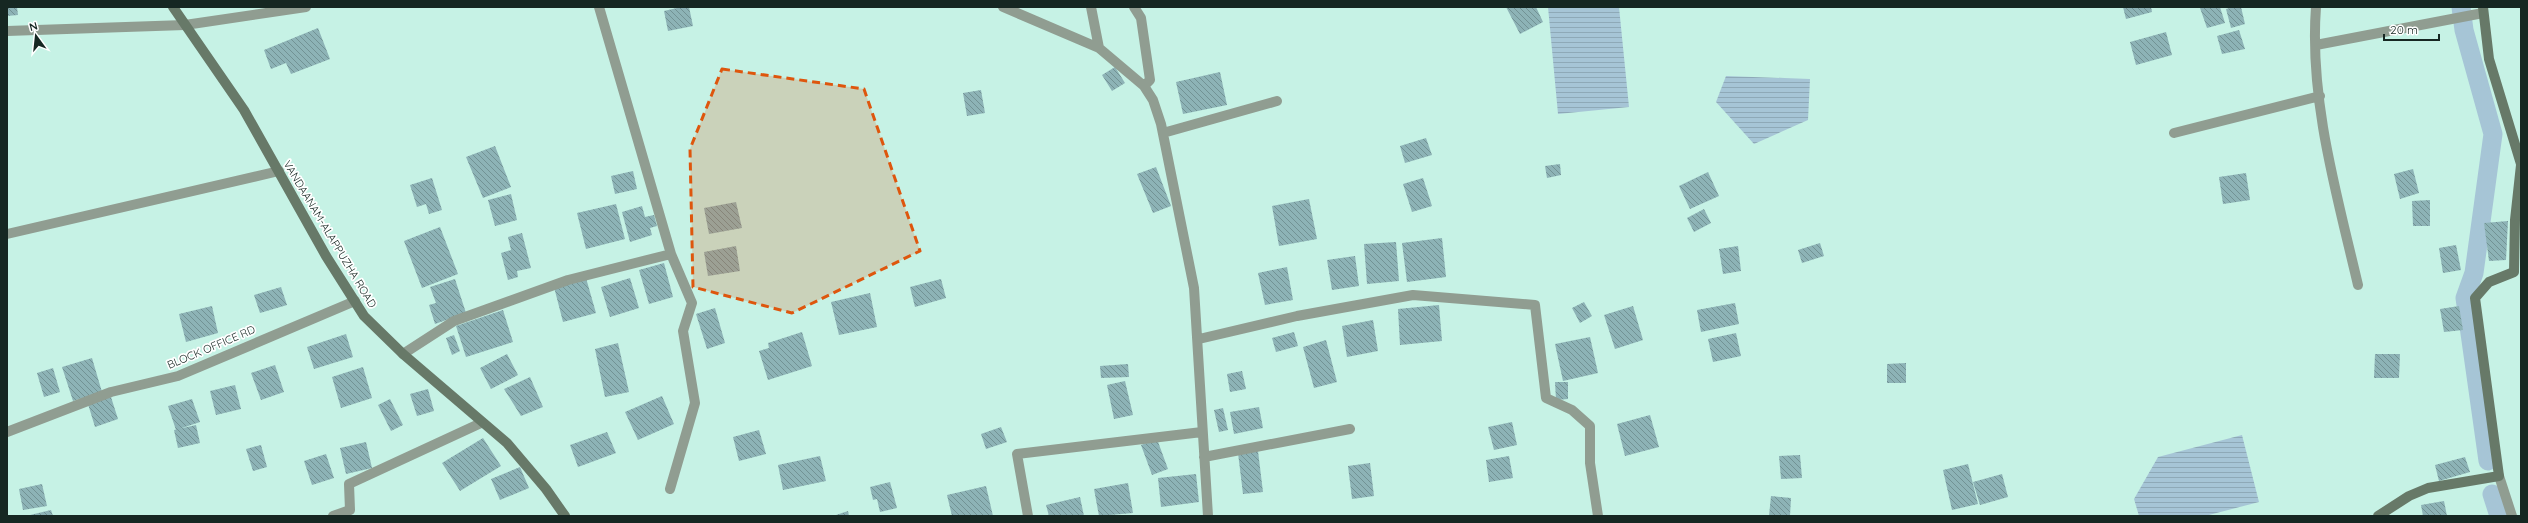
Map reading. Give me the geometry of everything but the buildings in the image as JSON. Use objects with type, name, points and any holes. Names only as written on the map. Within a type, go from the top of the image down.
[{"type":"main road","name":"VANDAANAM-ALAPPUZHA ROAD","points":[[173,7],[244,110],[364,316],[403,354],[507,444],[546,489],[565,516]]},
{"type":"main road","points":[[2378,516],[2409,496],[2428,488],[2499,476],[2475,298],[2489,282],[2514,272],[2515,220],[2521,165],[2489,60],[2483,10]]},
{"type":"street","points":[[7,31],[185,25],[306,7]]},
{"type":"street","points":[[599,7],[671,254],[692,303],[683,331],[695,403],[670,490]]},
{"type":"street","points":[[1002,7],[1099,48],[1144,86],[1153,100],[1163,133],[1194,288],[1199,338],[1202,432],[1208,516]]},
{"type":"street","points":[[1091,7],[1099,48]]},
{"type":"street","points":[[1134,7],[1141,18],[1150,80],[1144,86]]},
{"type":"street","points":[[2316,7],[2316,46],[2320,96],[2329,159],[2358,285]]},
{"type":"street","points":[[2316,46],[2483,10]]},
{"type":"street","points":[[2174,133],[2320,96]]},
{"type":"street","points":[[1163,133],[1277,101]]},
{"type":"street","points":[[7,234],[279,171]]},
{"type":"street","points":[[403,354],[454,321],[568,280],[671,254]]},
{"type":"street","points":[[1199,338],[1298,316],[1413,295],[1535,305],[1546,398],[1572,410],[1590,426],[1590,463],[1598,516]]},
{"type":"street","name":"BLOCK OFFICE RD","points":[[7,432],[111,392],[178,376],[354,301]]},
{"type":"street","points":[[333,516],[350,510],[350,484],[481,423]]},
{"type":"street","points":[[1204,457],[1350,430]]},
{"type":"street","points":[[1028,516],[1017,454],[1202,432]]},
{"type":"street","points":[[2499,476],[2512,516]]},
{"type":"highlighted area","points":[[722,69],[864,89],[920,251],[792,313],[693,287],[690,149]]},
{"type":"water","points":[[1548,7],[1619,7],[1629,107],[1558,114]]},
{"type":"water","points":[[1726,76],[1810,79],[1808,120],[1754,144],[1716,102]]},
{"type":"water","points":[[2242,435],[2259,502],[2205,516],[2139,516],[2134,499],[2158,457]]},
{"type":"waterway","points":[[2461,7],[2464,30],[2493,134],[2474,273],[2465,298],[2488,461]]},
{"type":"waterway","points":[[2492,494],[2499,516]]}]
